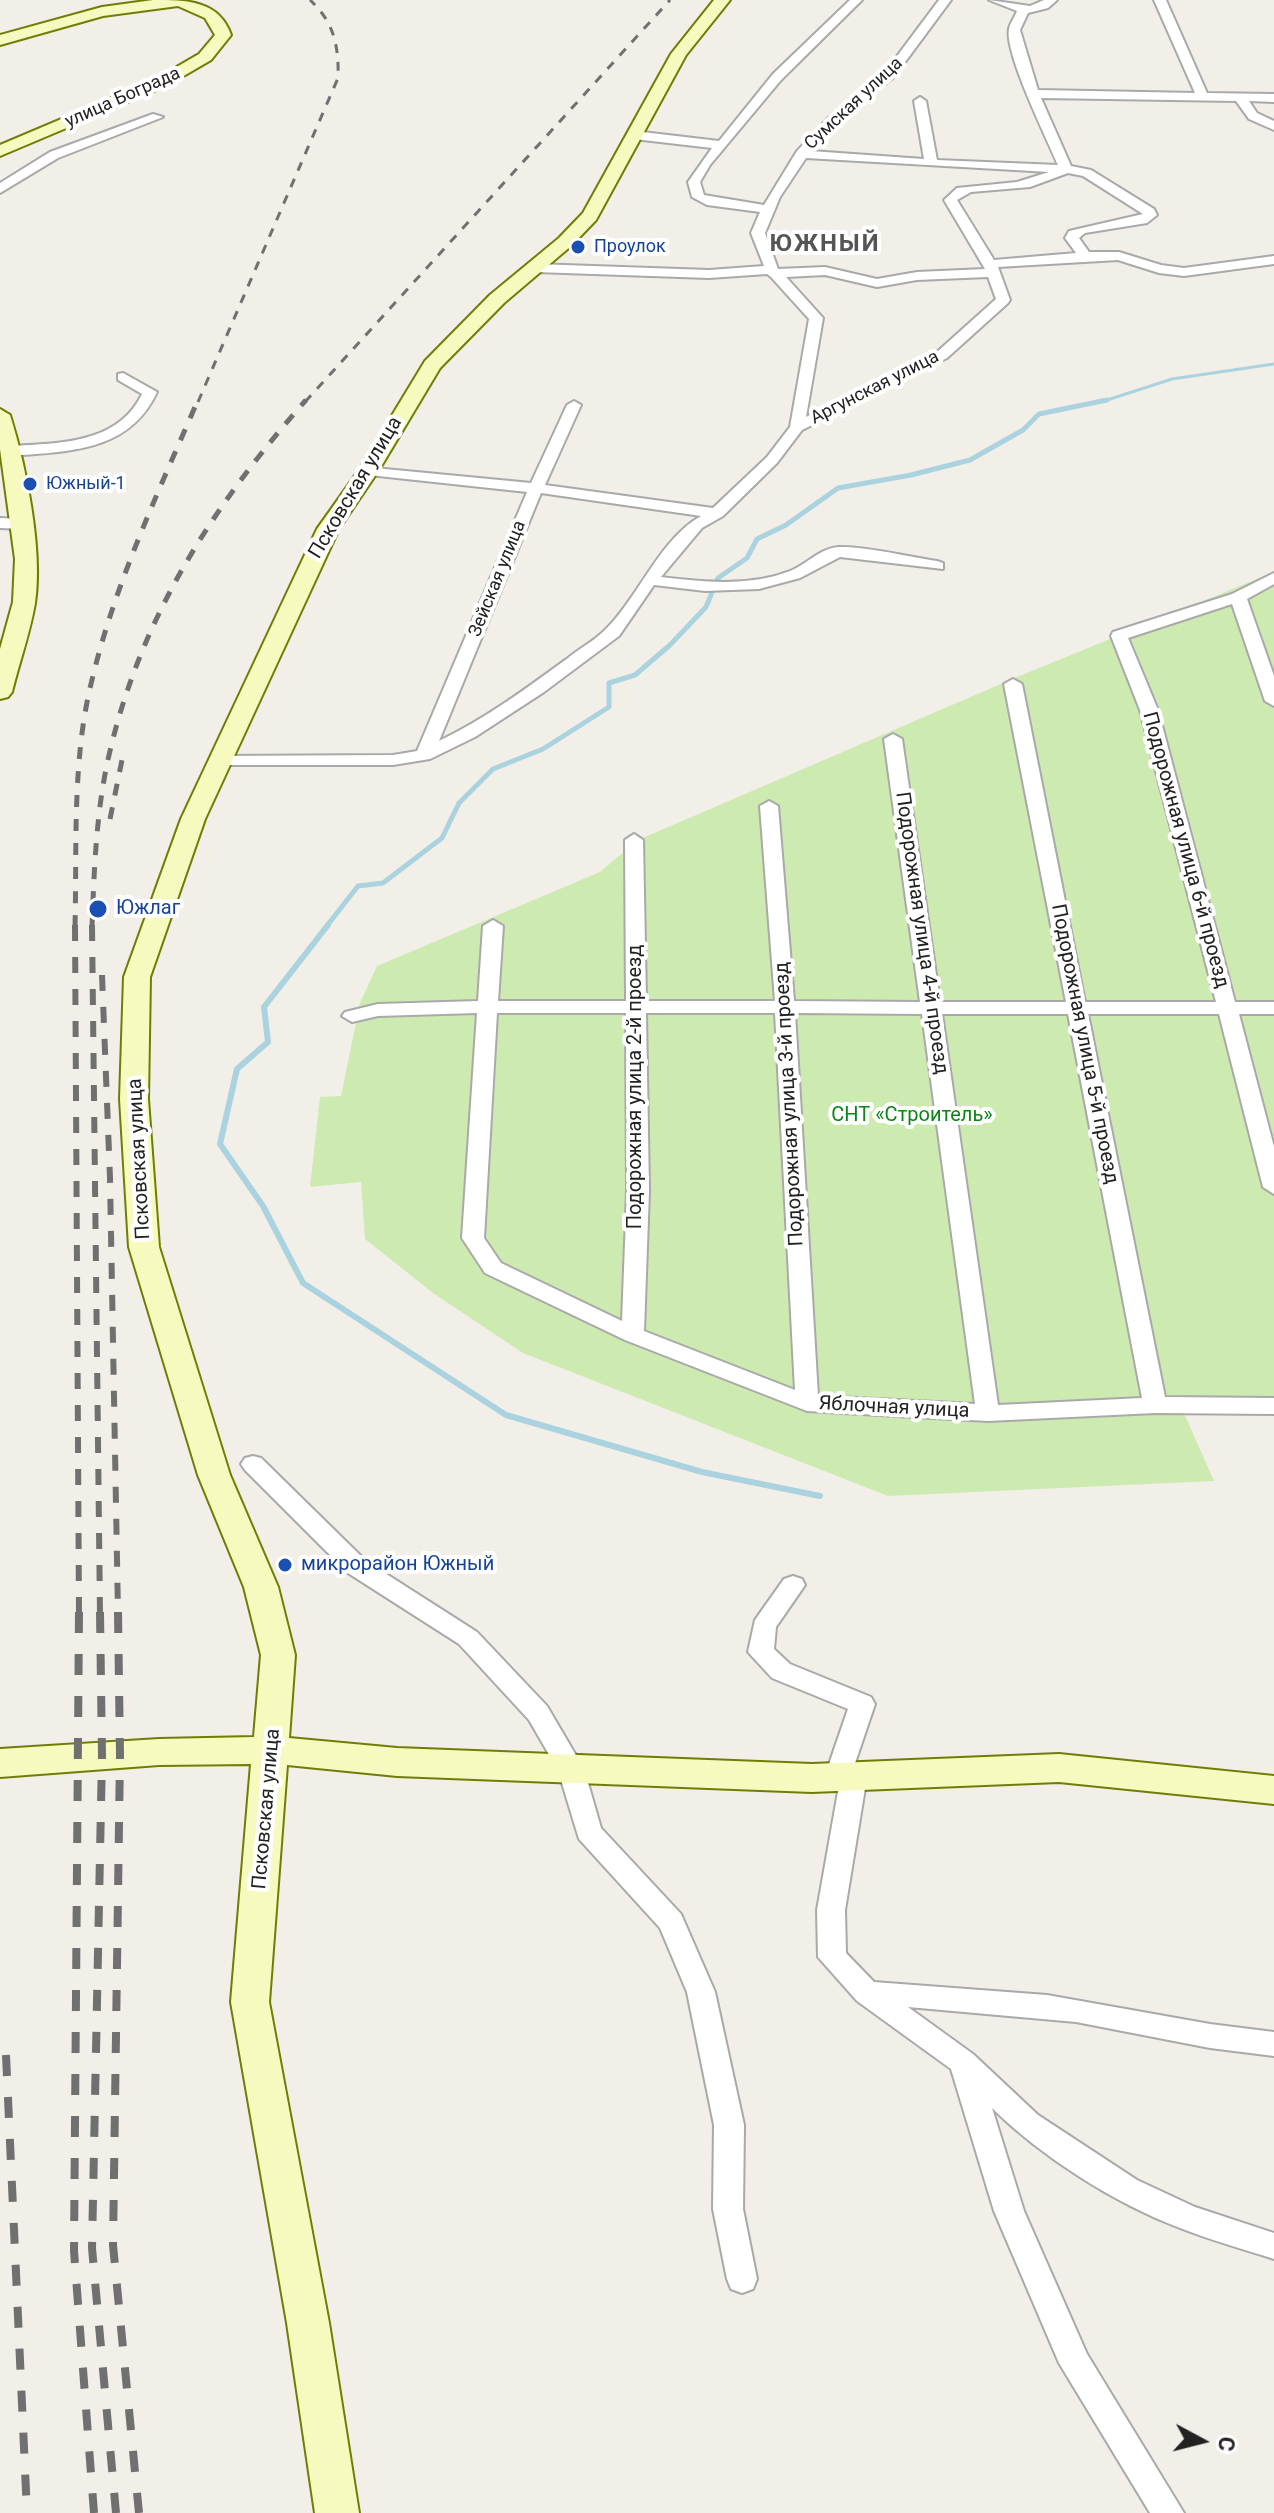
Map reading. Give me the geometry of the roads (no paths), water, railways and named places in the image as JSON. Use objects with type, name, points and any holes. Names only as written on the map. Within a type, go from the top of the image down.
[{"type":"street","points":[[0,40],[106,6],[175,0]]},
{"type":"street","name":"улица Бограда","points":[[0,151],[162,82],[205,57],[223,35],[221,24],[204,9],[175,0]]},
{"type":"street","name":"Псковская улица","points":[[337,2513],[308,2323],[250,2002],[273,1750],[278,1655],[261,1587],[214,1475],[144,1247],[134,1099],[137,977],[193,819],[328,529],[369,470],[432,365],[497,299],[590,216],[679,54],[722,0]]},
{"type":"street","points":[[767,209],[720,204],[698,197],[694,182],[705,163],[777,77],[856,0]]},
{"type":"street","name":"Сумская улица","points":[[797,427],[816,318],[773,272],[758,233],[767,209],[801,154],[847,108],[892,73],[926,21],[945,0]]},
{"type":"street","points":[[995,0],[1023,11],[1039,9],[1051,0]]},
{"type":"street","points":[[1160,0],[1167,27],[1194,68],[1202,95]]},
{"type":"street","points":[[1023,11],[1014,30],[1033,94],[1066,169]]},
{"type":"street","points":[[1033,94],[1274,98]]},
{"type":"street","points":[[1240,97],[1253,116],[1274,126]]},
{"type":"street","points":[[920,101],[931,163]]},
{"type":"street","points":[[0,189],[54,155],[80,143],[157,117]]},
{"type":"street","points":[[634,135],[721,145]]},
{"type":"street","points":[[801,154],[1066,169],[1087,173],[1150,215],[1142,220],[1081,230],[1074,234],[1072,238],[1085,256]]},
{"type":"street","points":[[992,269],[950,200],[951,196],[962,190],[1018,186],[1049,178],[1066,169]]},
{"type":"street","points":[[535,268],[709,274],[825,271],[877,283],[1085,256],[1119,256],[1159,269],[1184,272],[1274,260]]},
{"type":"street","name":"Аргунская улица","points":[[797,427],[942,355],[1003,300],[992,269]]},
{"type":"street","points":[[11,451],[90,441],[126,428],[139,416],[150,392],[123,377]]},
{"type":"street","name":"Зейская улица","points":[[424,755],[574,405]]},
{"type":"street","points":[[0,415],[11,451],[11,524],[24,602],[0,692]]},
{"type":"street","points":[[218,761],[393,760],[424,755],[469,733],[538,688],[613,632],[650,580],[696,525],[717,513],[772,460],[797,427]]},
{"type":"street","points":[[369,470],[536,488],[717,513]]},
{"type":"street","points":[[650,580],[699,588],[732,588],[790,577],[823,556],[839,552],[937,566]]},
{"type":"street","points":[[1274,578],[1238,597],[1274,701]]},
{"type":"street","name":"Подорожная улица 6-й проезд","points":[[1238,597],[1119,636],[1149,710],[1274,1187]]},
{"type":"street","name":"Подорожная улица 5-й проезд","points":[[1013,684],[1155,1405]]},
{"type":"street","name":"Подорожная улица 4-й проезд","points":[[893,739],[988,1413]]},
{"type":"street","name":"Подорожная улица 3-й проезд","points":[[769,806],[785,1008],[807,1403]]},
{"type":"street","name":"Подорожная улица 2-й проезд","points":[[633,1335],[638,1191],[634,840]]},
{"type":"street","points":[[487,1007],[493,926]]},
{"type":"street","points":[[352,1016],[378,1010],[487,1007],[1274,1008]]},
{"type":"street","name":"Яблочная улица","points":[[487,1007],[473,1238],[493,1268],[633,1335],[807,1403],[988,1413],[1155,1405],[1274,1406]]},
{"type":"street","points":[[253,1464],[357,1567],[468,1638],[538,1713],[571,1769],[589,1832],[671,1922],[701,1992],[729,2125],[728,2209],[742,2279]]},
{"type":"street","points":[[793,1585],[764,1626],[761,1652],[781,1671],[862,1704],[846,1776],[831,1910],[832,1957],[867,1993],[963,2062],[1028,2124],[1126,2189],[1187,2218],[1274,2246]]},
{"type":"street","points":[[0,1763],[159,1752],[273,1750],[397,1762],[846,1776],[1059,1768],[1274,1790]]},
{"type":"street","points":[[867,1993],[1103,2015],[1176,2031],[1274,2044]]},
{"type":"street","points":[[963,2062],[1009,2211],[1075,2363],[1168,2513]]},
{"type":"waterway","points":[[1101,402],[1172,379],[1274,364]]},
{"type":"waterway","points":[[326,927],[358,886],[383,883],[442,838],[459,803],[493,769],[543,749],[609,707],[609,683],[635,675],[670,645],[706,607],[718,578],[747,558],[757,539],[786,525],[838,488],[911,475],[970,460],[1023,430],[1039,414],[1107,400]]},
{"type":"waterway","points":[[328,925],[264,1007],[268,1042],[237,1069],[220,1144],[263,1206],[303,1283],[506,1415],[702,1472],[820,1496]]},
{"type":"railway","points":[[198,402],[338,78],[337,55],[330,26],[310,0]]},
{"type":"railway","points":[[305,402],[670,0]]},
{"type":"railway","points":[[75,926],[78,774],[91,684],[124,575],[198,400]]},
{"type":"railway","points":[[92,927],[103,784],[121,712],[138,662],[182,569],[209,525],[239,482],[306,400]]},
{"type":"railway","points":[[110,819],[122,760]]},
{"type":"railway","points":[[75,926],[79,1613]]},
{"type":"railway","points":[[92,927],[100,1614]]},
{"type":"railway","points":[[102,975],[110,1178],[118,1614]]},
{"type":"railway","points":[[100,1612],[102,1756],[92,2248],[116,2513]]},
{"type":"railway","points":[[118,1612],[120,1755],[113,2245],[139,2513]]},
{"type":"railway","points":[[79,1613],[74,2251],[94,2513]]},
{"type":"railway","points":[[6,2055],[27,2513]]},
{"type":"place","name":"Проулок","points":[[578,247]]},
{"type":"place","name":"Южный-1","points":[[30,484]]},
{"type":"place","name":"Южлаг","points":[[98,909]]},
{"type":"place","name":"микрорайон Южный","points":[[285,1565]]},
{"type":"district","name":"ЮЖНЫЙ","points":[[825,245]]},
{"type":"park label","name":"СНТ «Строитель»","points":[[912,1116]]}]
